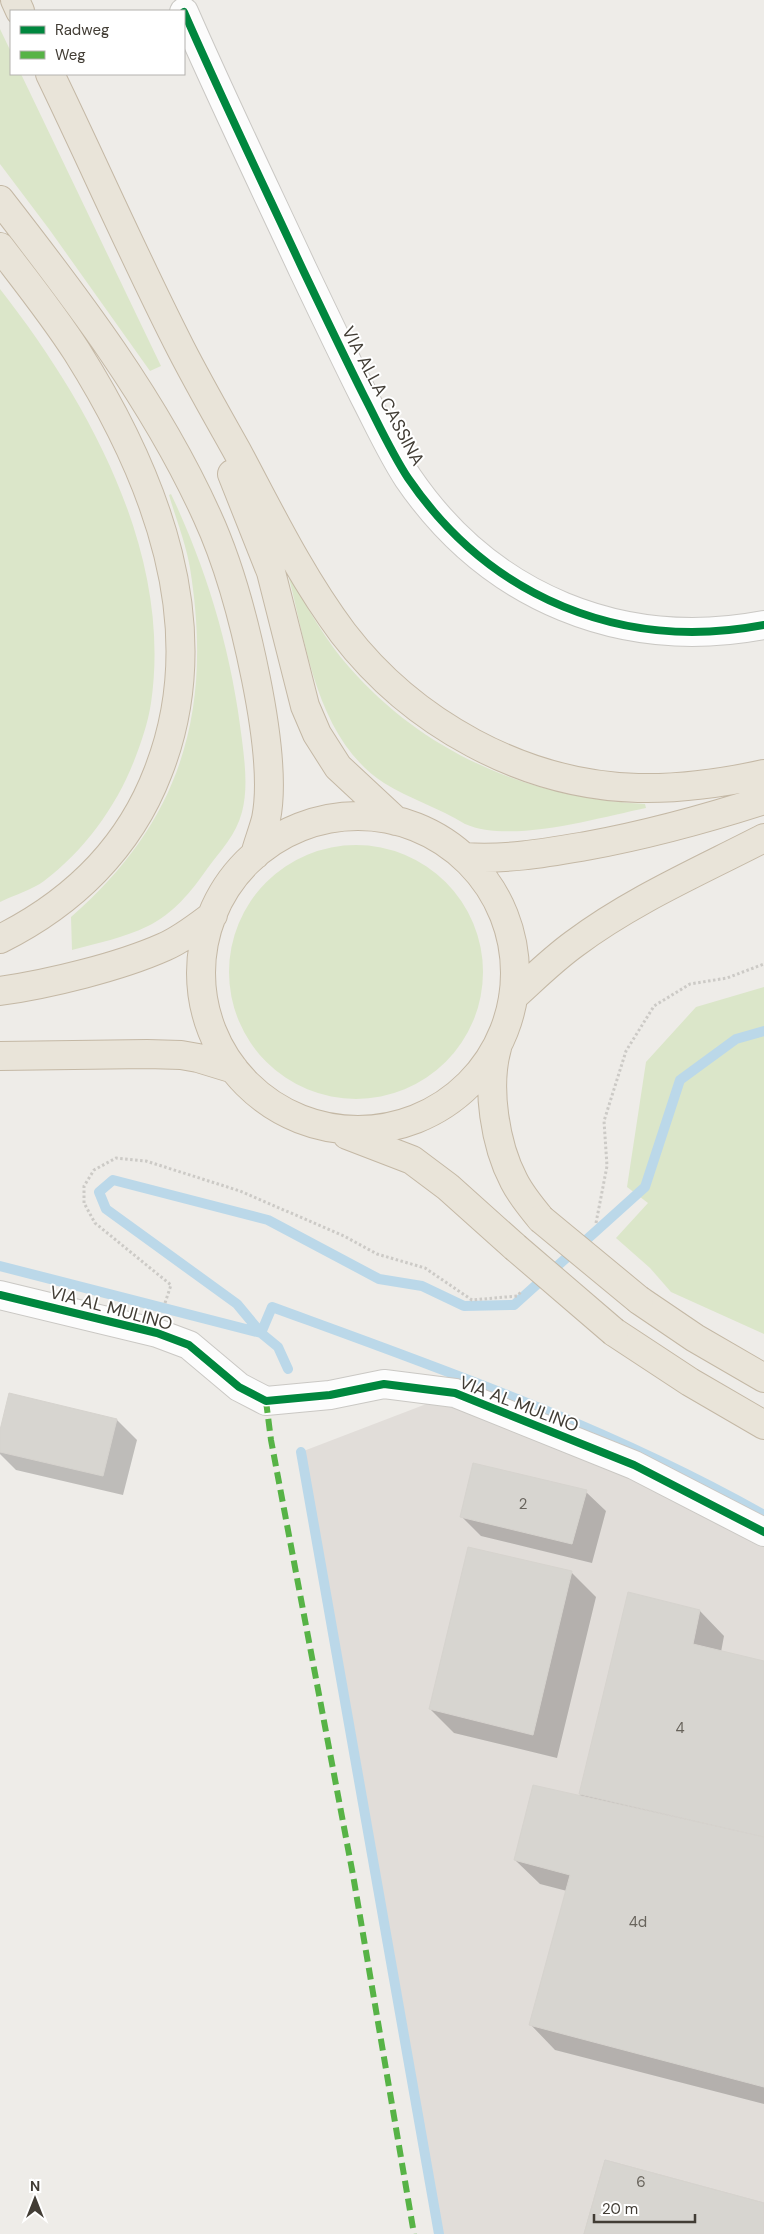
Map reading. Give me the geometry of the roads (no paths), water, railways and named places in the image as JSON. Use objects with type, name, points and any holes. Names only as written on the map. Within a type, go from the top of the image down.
[{"type":"highway","points":[[50,75],[181,349],[289,548],[329,614],[364,658],[429,717],[475,744],[511,761],[572,780],[638,788],[703,784],[764,774]]},
{"type":"highway","points":[[0,200],[95,328],[147,405],[191,483],[225,560],[250,648],[265,738],[268,803],[266,819],[255,855]]},
{"type":"highway","points":[[0,247],[76,350],[127,442],[149,491],[173,570],[180,616],[182,657],[174,724],[164,758],[151,790],[119,844],[102,864],[61,902],[27,926],[0,939]]},
{"type":"highway","points":[[181,349],[271,572],[305,706],[317,734],[338,768],[396,821]]},
{"type":"highway","points":[[464,858],[496,859],[602,843],[688,823],[764,800]]},
{"type":"highway","points":[[764,1378],[696,1338],[639,1300],[542,1219],[522,1194],[503,1153],[496,1124],[493,1088],[495,1054],[513,997],[514,952],[507,923],[485,880],[454,848],[427,832],[396,821],[369,816],[339,818],[306,825],[279,837],[243,866],[225,889],[213,915],[203,945],[202,992],[214,1035],[234,1069],[256,1092],[279,1109],[380,1146],[412,1160],[448,1187],[614,1332],[690,1382],[764,1425]]},
{"type":"highway","points":[[513,997],[552,962],[600,927],[637,904],[764,838]]},
{"type":"highway","points":[[0,991],[52,980],[139,956],[195,930],[213,915]]},
{"type":"highway","points":[[319,1125],[351,1129],[380,1128],[426,1115],[451,1099],[474,1079],[493,1053],[499,1041]]},
{"type":"highway","points":[[0,1056],[147,1054],[198,1058],[234,1069]]},
{"type":"street","name":"VIA ALLA CASSINA","points":[[185,14],[326,318],[384,435],[408,478],[456,534],[497,570],[538,596],[583,616],[628,627],[671,632],[717,632],[764,625]]},
{"type":"street","name":"VIA AL MULINO","points":[[0,1295],[157,1333],[189,1345],[238,1387],[266,1401],[330,1395],[384,1384],[455,1392],[634,1465],[764,1532]]},
{"type":"waterway","points":[[764,1031],[736,1039],[680,1080],[645,1187],[514,1305],[464,1306],[422,1286],[379,1279],[268,1220],[113,1180],[99,1192],[106,1209],[237,1304],[261,1333],[272,1307],[460,1376],[584,1427],[705,1483],[764,1515]]},
{"type":"waterway","points":[[0,1266],[261,1333],[278,1347],[288,1369]]},
{"type":"waterway","points":[[301,1452],[439,2234]]}]
